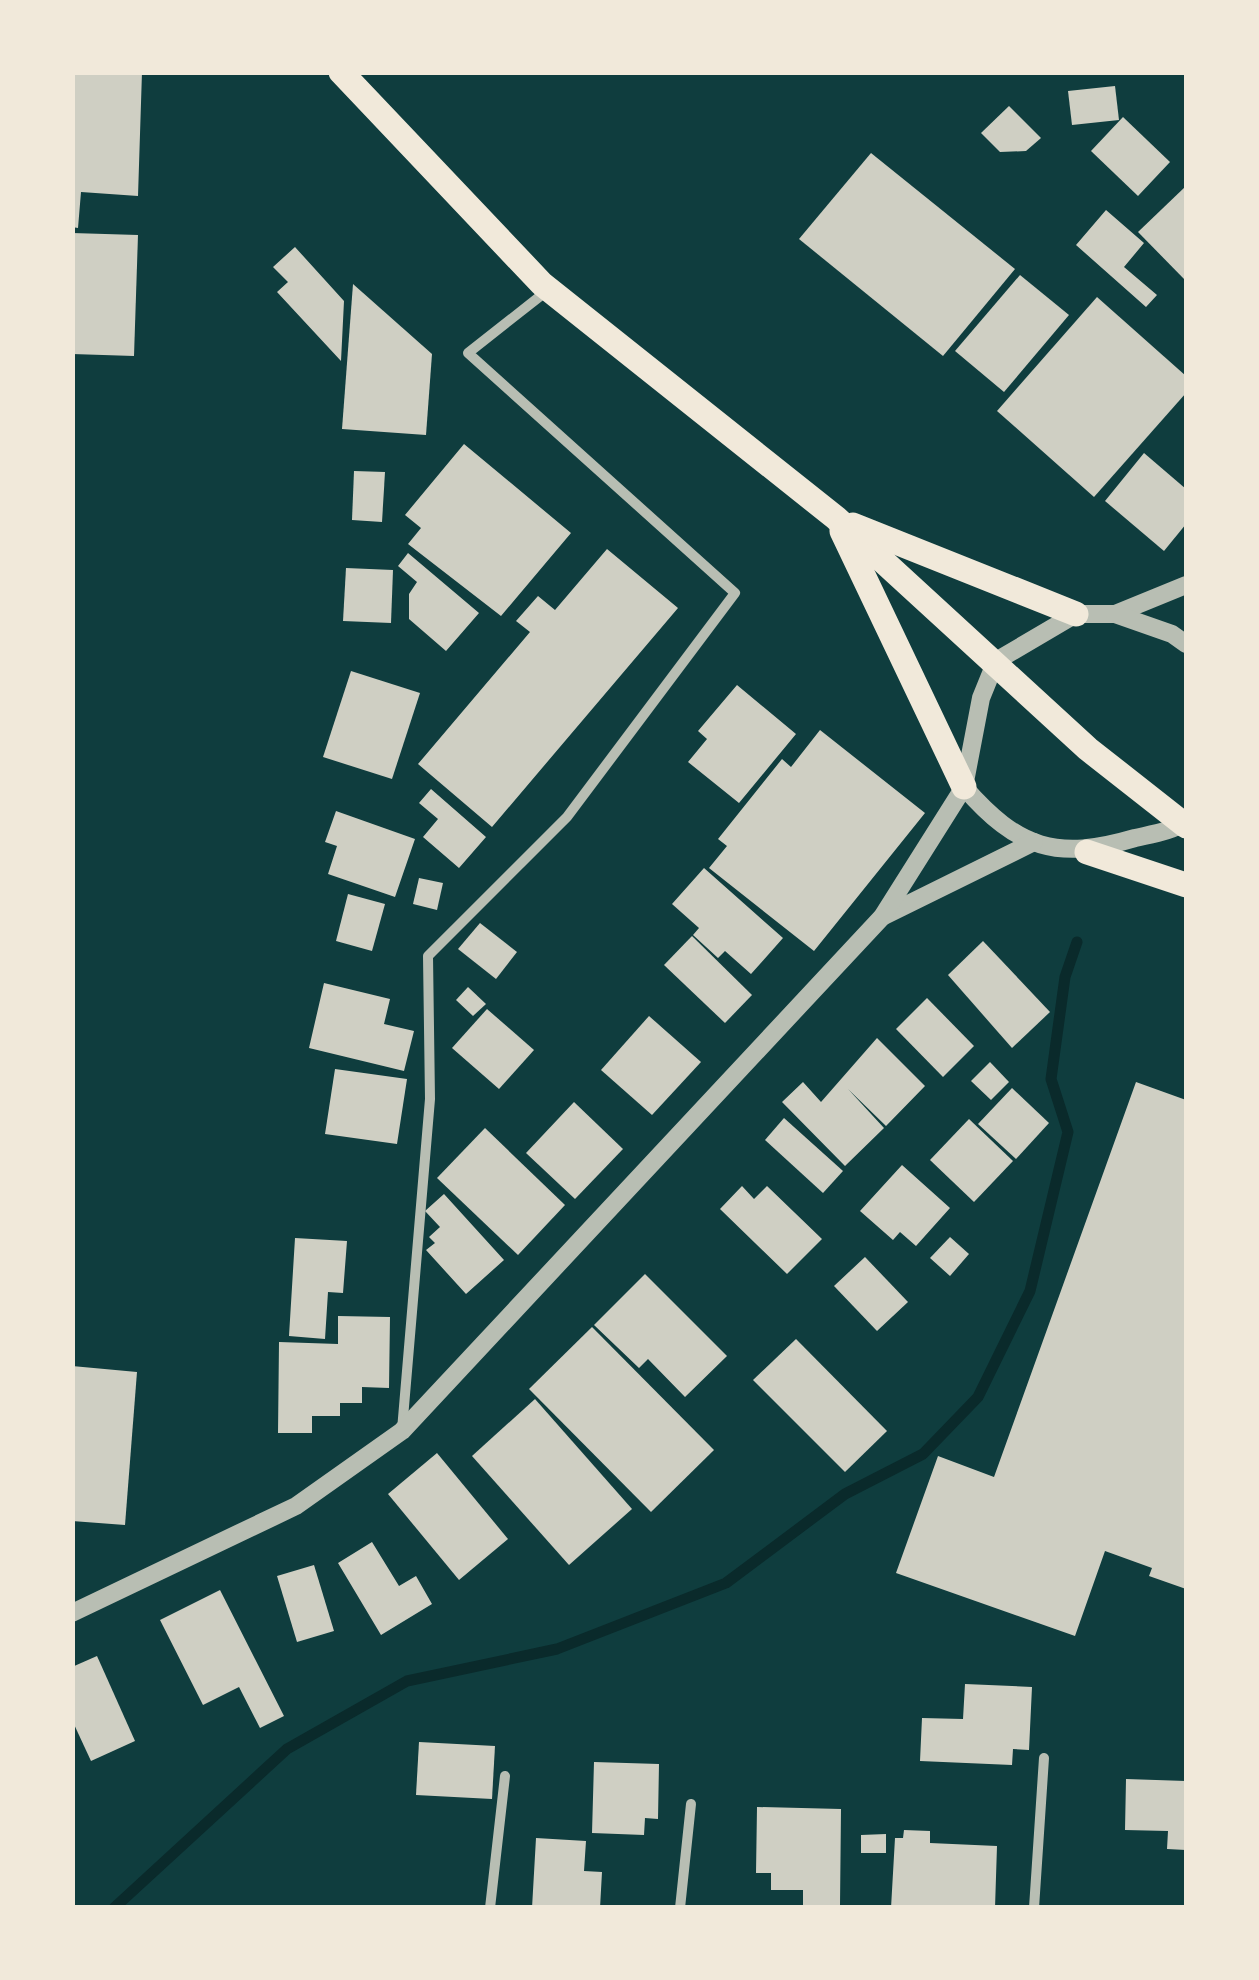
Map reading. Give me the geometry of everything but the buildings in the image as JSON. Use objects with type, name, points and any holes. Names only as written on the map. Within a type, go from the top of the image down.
[{"type":"main road","points":[[341,72],[549,290],[836,518],[996,661],[1088,750],[1186,824]]},
{"type":"main road","points":[[836,518],[1076,614]]},
{"type":"main road","points":[[836,518],[964,787]]},
{"type":"main road","points":[[1087,852],[1186,885]]},
{"type":"street","points":[[402,1431],[430,1098],[428,956],[566,817],[735,594],[468,352],[549,290]]},
{"type":"street","points":[[1115,614],[1186,585]]},
{"type":"street","points":[[72,1613],[296,1506],[402,1431],[882,917],[964,787],[979,713],[996,661],[1076,614],[1115,614],[1172,634],[1186,644]]},
{"type":"street","points":[[964,787],[995,822],[1034,842],[1087,852],[1186,824]]},
{"type":"street","points":[[882,917],[1034,842]]},
{"type":"street","points":[[1034,1908],[1044,1758]]},
{"type":"street","points":[[490,1908],[505,1776]]},
{"type":"street","points":[[680,1908],[691,1804]]},
{"type":"waterway","points":[[114,1908],[287,1749],[407,1681],[557,1649],[726,1583],[845,1494],[923,1454],[978,1397],[1030,1291],[1068,1132],[1051,1079],[1065,977],[1077,942]]}]
